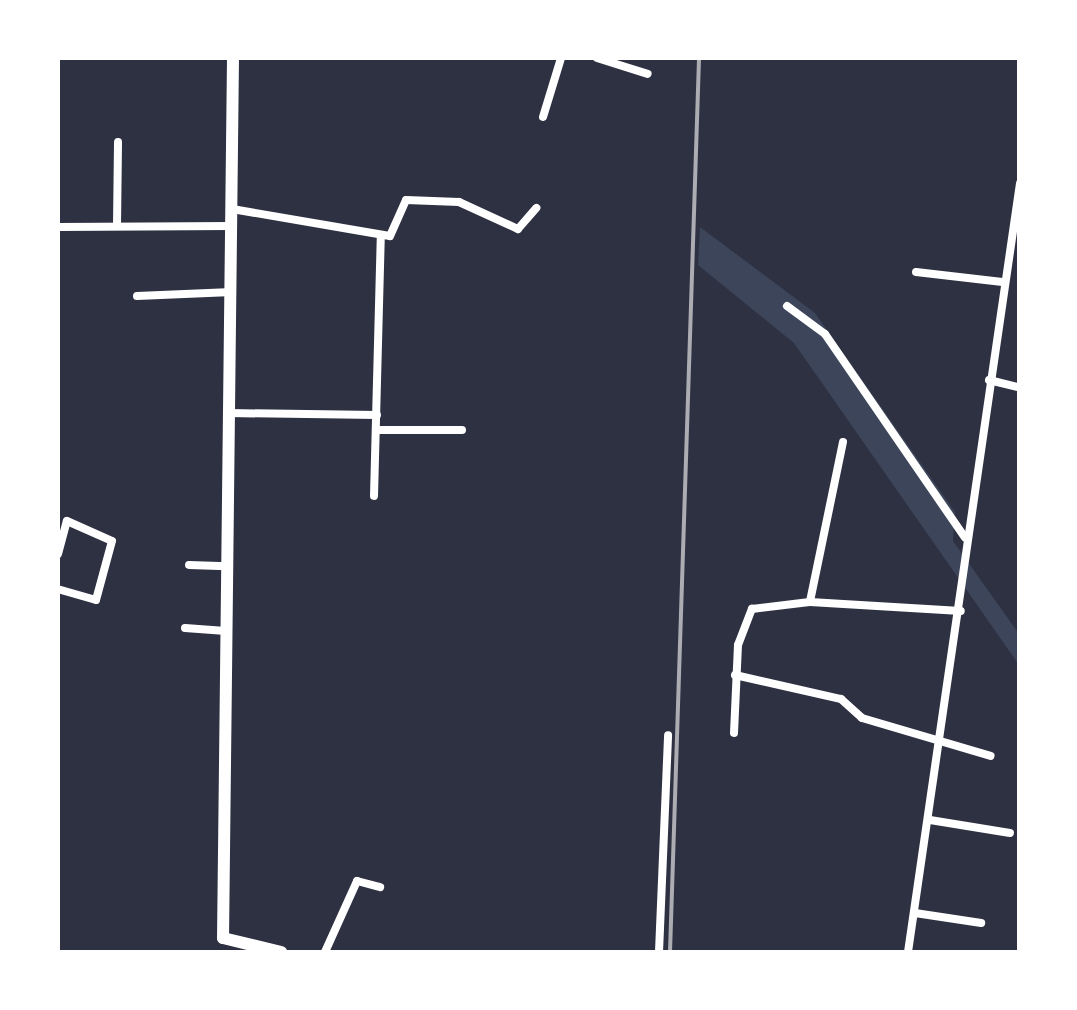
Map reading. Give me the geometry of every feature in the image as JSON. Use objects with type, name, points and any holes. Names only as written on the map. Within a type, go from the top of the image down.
[{"type":"main road","points":[[234,58],[223,938],[281,952]]},
{"type":"street","points":[[543,117],[561,58]]},
{"type":"street","points":[[597,58],[648,74]]},
{"type":"street","points":[[117,225],[118,142]]},
{"type":"street","points":[[908,952],[961,611],[965,538],[1002,282],[1020,184]]},
{"type":"street","points":[[232,209],[382,235],[398,232],[406,200],[459,202],[518,229],[536,208]]},
{"type":"street","points":[[58,227],[232,226]]},
{"type":"street","points":[[374,496],[382,235]]},
{"type":"street","points":[[916,272],[1002,282]]},
{"type":"street","points":[[137,296],[232,292]]},
{"type":"street","points":[[787,306],[824,334],[965,538]]},
{"type":"street","points":[[989,380],[1020,388]]},
{"type":"street","points":[[231,413],[377,415]]},
{"type":"street","points":[[376,430],[462,430]]},
{"type":"street","points":[[810,602],[843,442]]},
{"type":"street","points":[[58,554],[67,521],[112,541],[96,600],[58,589]]},
{"type":"street","points":[[190,565],[227,566]]},
{"type":"street","points":[[734,734],[735,675],[758,602],[961,611]]},
{"type":"street","points":[[185,628],[226,631]]},
{"type":"street","points":[[735,675],[942,737],[991,756]]},
{"type":"street","points":[[659,952],[668,734]]},
{"type":"street","points":[[930,820],[1010,833]]},
{"type":"street","points":[[325,952],[357,881],[380,887]]},
{"type":"street","points":[[914,913],[981,923]]},
{"type":"shaded area","points":[[700,227],[815,313],[955,512],[953,541],[1019,634],[1019,665],[794,343],[698,265]]},
{"type":"railway","points":[[670,952],[699,58]]}]
